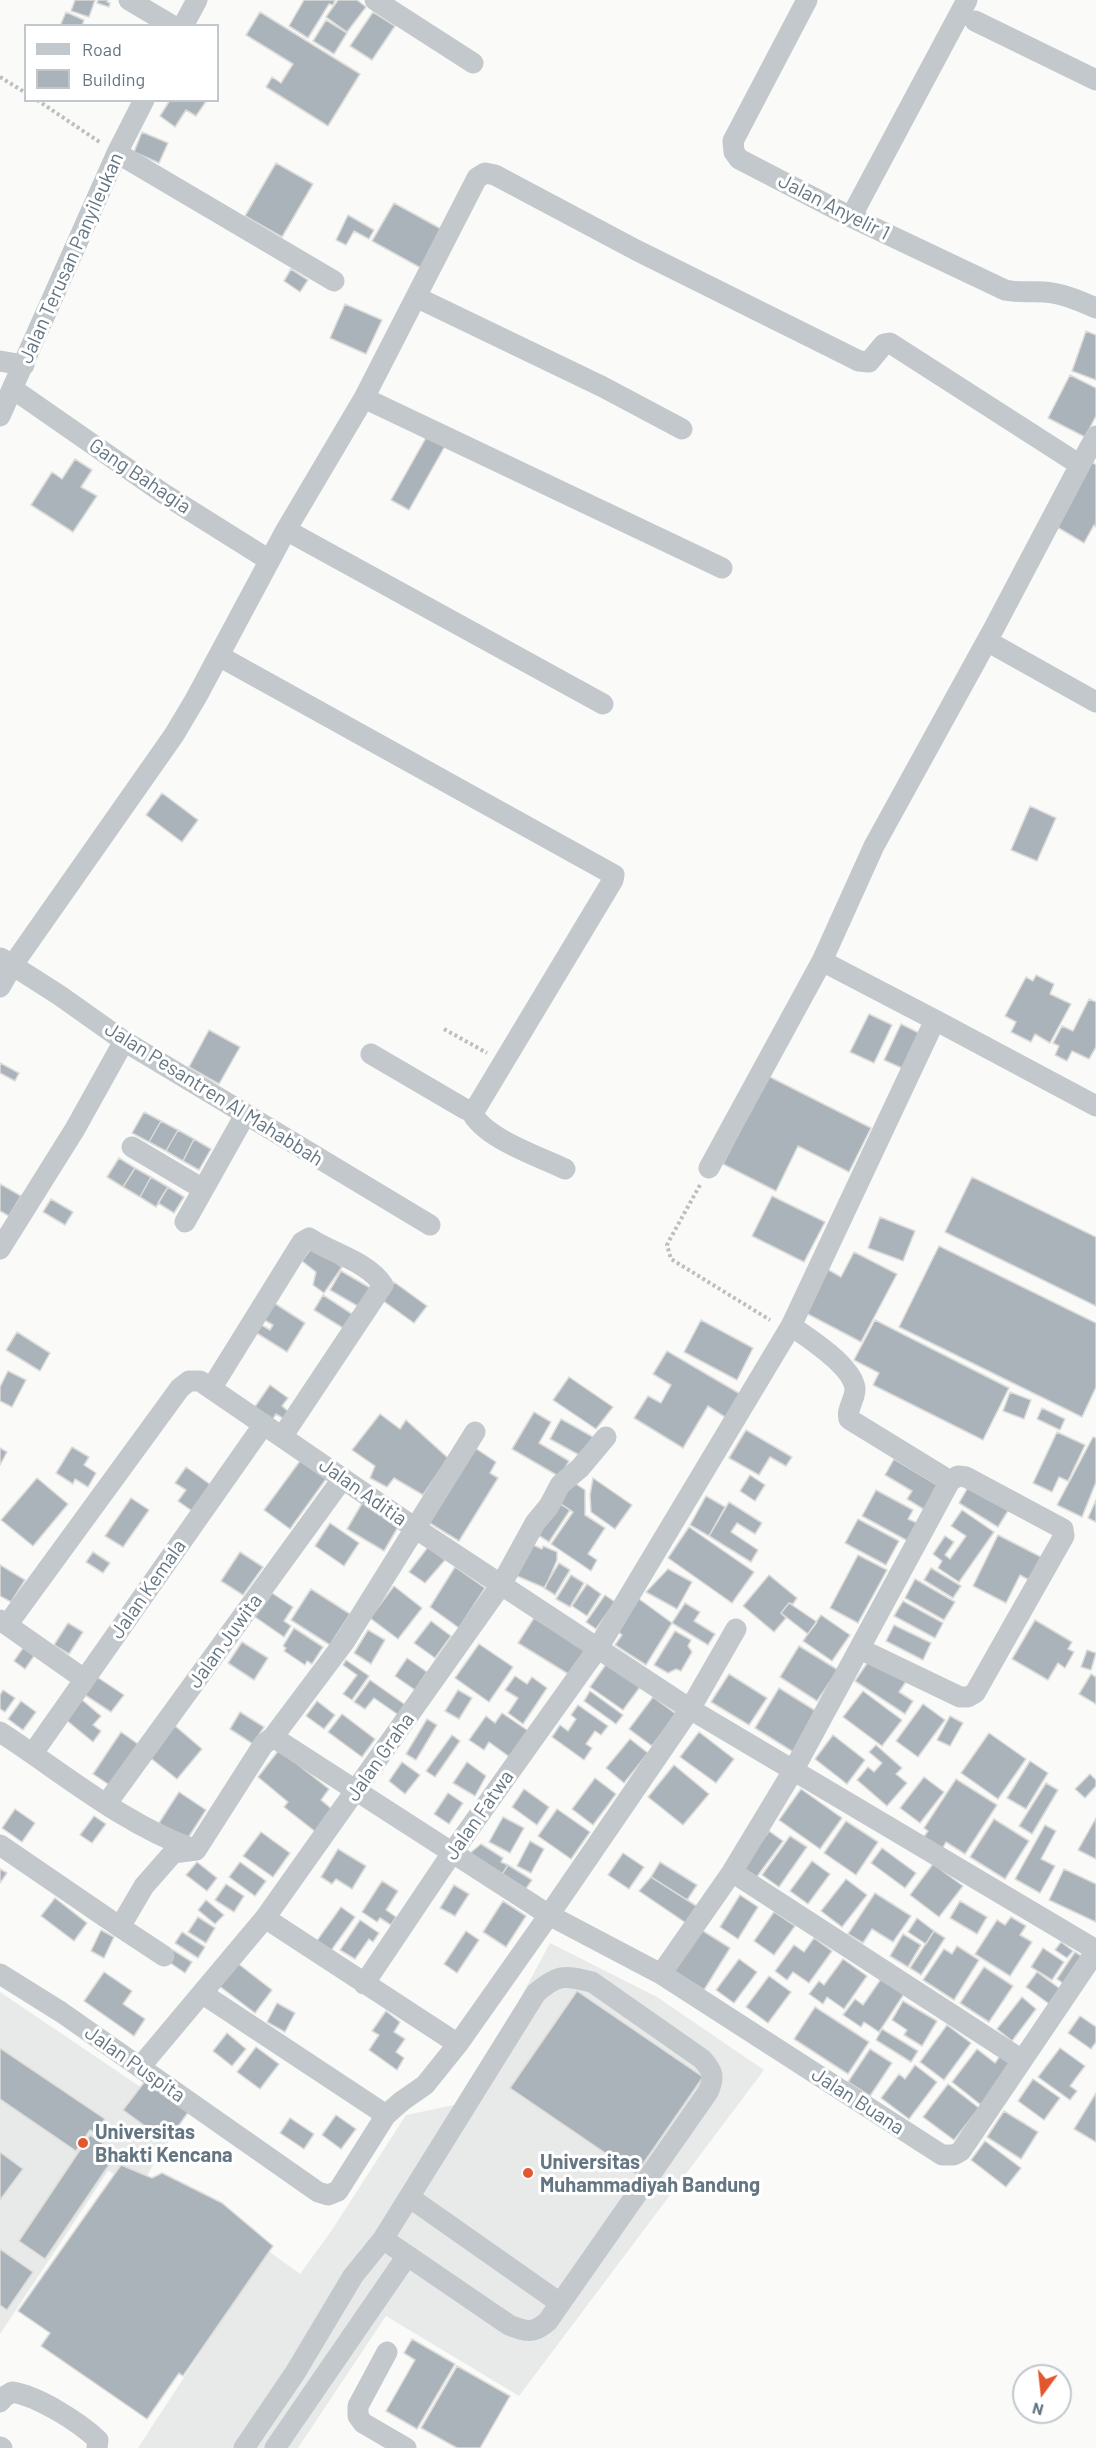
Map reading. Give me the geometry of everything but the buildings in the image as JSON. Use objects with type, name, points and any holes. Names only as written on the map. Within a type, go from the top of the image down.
[{"type":"street","points":[[129,0],[170,24]]},
{"type":"street","points":[[184,24],[197,0]]},
{"type":"street","points":[[375,0],[473,63]]},
{"type":"street","name":"Jalan Anyelir 1","points":[[807,0],[733,141],[734,152],[739,159],[851,217],[1005,290],[1020,293],[1046,292],[1071,298],[1096,308]]},
{"type":"street","points":[[851,217],[967,0]]},
{"type":"street","points":[[975,21],[1096,80]]},
{"type":"street","name":"Jalan Terusan Panyileukan","points":[[0,416],[117,153],[143,102]]},
{"type":"street","points":[[117,153],[334,281]]},
{"type":"street","points":[[0,987],[6,962],[174,735],[219,656],[269,560],[364,398],[477,178],[485,172],[495,175],[636,250],[859,361],[869,362],[884,344],[890,344],[1080,465]]},
{"type":"street","points":[[416,297],[603,387],[682,429]]},
{"type":"street","points":[[0,361],[24,365]]},
{"type":"street","name":"Gang Bahagia","points":[[13,389],[167,496],[269,560]]},
{"type":"street","points":[[364,398],[722,568]]},
{"type":"street","points":[[709,1168],[822,961],[874,846],[1096,436]]},
{"type":"street","points":[[286,530],[603,704]]},
{"type":"street","points":[[987,641],[1096,702]]},
{"type":"street","points":[[219,656],[614,875],[476,1108],[471,1111]]},
{"type":"street","points":[[822,961],[1096,1106]]},
{"type":"street","name":"Jalan Pesantren Al Mahabbah","points":[[6,962],[124,1041],[430,1225]]},
{"type":"street","name":"Jalan Fatwa","points":[[364,1984],[452,1853],[598,1648],[789,1328],[935,1020]]},
{"type":"street","points":[[0,1249],[75,1128],[124,1041]]},
{"type":"street","points":[[371,1054],[471,1111],[480,1125],[507,1142],[565,1169]]},
{"type":"street","points":[[185,1222],[245,1115]]},
{"type":"street","points":[[132,1147],[203,1189]]},
{"type":"street","points":[[216,1391],[214,1384],[302,1242],[309,1238],[371,1270],[383,1285],[282,1437]]},
{"type":"street","points":[[789,1328],[838,1361],[848,1372],[855,1391],[847,1413],[849,1419],[950,1481]]},
{"type":"street","name":"Jalan Aditia","points":[[3,1622],[180,1388],[193,1380],[216,1391],[415,1528],[690,1709],[1096,1950]]},
{"type":"street","name":"Jalan Kemala","points":[[33,1753],[264,1424]]},
{"type":"street","points":[[196,1850],[263,1745],[273,1737],[345,1641],[475,1432]]},
{"type":"street","name":"Jalan Graha","points":[[140,2067],[265,1918],[501,1585],[535,1523],[549,1506],[560,1485],[580,1468],[606,1437]]},
{"type":"street","points":[[661,1974],[732,1872],[793,1771],[950,1481],[958,1476],[966,1477],[1063,1529],[1064,1536],[975,1693],[968,1697],[960,1697],[860,1649]]},
{"type":"street","name":"Jalan Juwita","points":[[107,1803],[343,1478]]},
{"type":"street","points":[[3,1622],[84,1679]]},
{"type":"street","points":[[203,1994],[386,2115],[425,2085],[458,2044],[690,1709],[736,1629]]},
{"type":"street","points":[[0,1732],[166,1839],[196,1850]]},
{"type":"street","name":"Jalan Buana","points":[[273,1737],[549,1915],[661,1974],[942,2155],[954,2155],[961,2151],[1096,1950]]},
{"type":"street","points":[[0,1845],[164,1956]]},
{"type":"street","points":[[120,1927],[144,1886],[173,1853],[196,1850]]},
{"type":"street","points":[[732,1872],[1022,2060]]},
{"type":"street","points":[[265,1918],[458,2044]]},
{"type":"street","name":"Jalan Puspita","points":[[0,1974],[61,2012],[318,2192],[328,2195],[338,2191],[386,2115]]},
{"type":"street","points":[[244,2448],[295,2373],[354,2276],[383,2239],[536,1993],[552,1979],[571,1977],[592,1982],[702,2059],[712,2070],[714,2080],[708,2092],[548,2321],[537,2330],[525,2332],[509,2325],[383,2239]]},
{"type":"street","points":[[409,2197],[560,2303]]},
{"type":"street","points":[[275,2448],[407,2256]]},
{"type":"street","points":[[387,2352],[358,2406],[358,2416],[363,2423],[406,2448]]},
{"type":"street","points":[[0,2403],[12,2392],[25,2394],[87,2430],[98,2440],[97,2448]]},
{"type":"path","points":[[0,77],[24,92]]},
{"type":"path","points":[[40,102],[117,153]]},
{"type":"path","points":[[444,1029],[503,1063]]},
{"type":"path","points":[[709,1168],[669,1239],[667,1245],[671,1259],[789,1328]]},
{"type":"shaded area","name":"Universitas Muhammadiyah Bandung","points":[[550,1943],[657,1997],[764,2070],[519,2396],[386,2316],[298,2448],[138,2448],[267,2250],[300,2274],[332,2230],[406,2115],[464,2103]]},
{"type":"shaded area","name":"Universitas Bhakti Kencana","points":[[0,1992],[182,2115],[141,2186],[108,2171],[0,2334]]},
{"type":"place","name":"Universitas Bhakti Kencana","points":[[83,2143]]},
{"type":"place","name":"Universitas Muhammadiyah Bandung","points":[[528,2173]]}]
